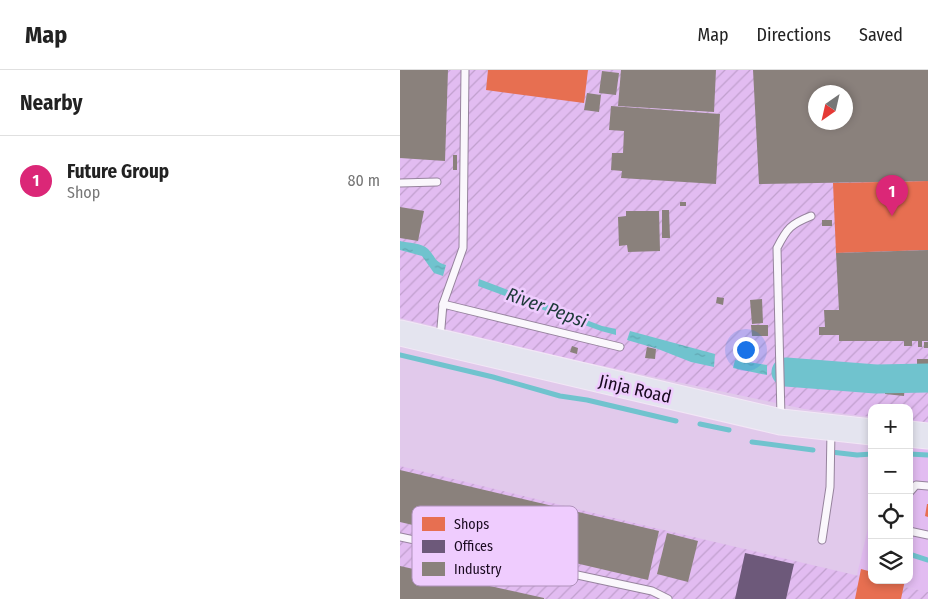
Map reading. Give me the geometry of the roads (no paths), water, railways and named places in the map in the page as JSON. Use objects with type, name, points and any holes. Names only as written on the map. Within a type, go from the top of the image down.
[{"type":"highway","name":"Jinja Road","points":[[400,334],[781,422],[868,432]]},
{"type":"highway","points":[[913,434],[928,436]]},
{"type":"lane","points":[[440,344],[443,304],[463,248],[465,70]]},
{"type":"lane","points":[[400,183],[437,182]]},
{"type":"lane","points":[[781,422],[778,248],[783,235],[795,222],[811,216]]},
{"type":"lane","points":[[443,304],[620,347]]},
{"type":"lane","points":[[822,540],[830,487],[831,428]]},
{"type":"lane","points":[[913,488],[916,485],[928,486]]},
{"type":"lane","points":[[913,532],[928,535]]},
{"type":"lane","points":[[578,574],[652,590],[668,599]]},
{"type":"water","points":[[400,241],[419,244],[428,249],[437,261],[446,265],[443,276],[434,273],[422,256],[400,250]]},
{"type":"water","points":[[479,279],[602,326],[616,329],[616,335],[478,286]]},
{"type":"water","points":[[630,331],[715,354],[714,367],[691,362],[658,349],[627,340]]},
{"type":"water","points":[[735,360],[767,365],[767,375],[733,368]]},
{"type":"water","points":[[788,368],[865,370],[865,382],[787,377]]},
{"type":"water","points":[[880,374],[928,374],[928,383],[880,382]]},
{"type":"waterway","points":[[400,355],[493,377],[560,396],[587,400],[676,421]]},
{"type":"waterway","name":"River Pepsi","points":[[786,372],[876,379],[928,378]]},
{"type":"waterway","points":[[700,424],[729,430]]},
{"type":"waterway","points":[[752,442],[813,450]]},
{"type":"waterway","points":[[831,452],[868,454]]},
{"type":"waterway","points":[[913,454],[928,455]]},
{"type":"waterway","points":[[913,555],[928,560]]},
{"type":"place","name":"Future Group","points":[[892,216]]}]
